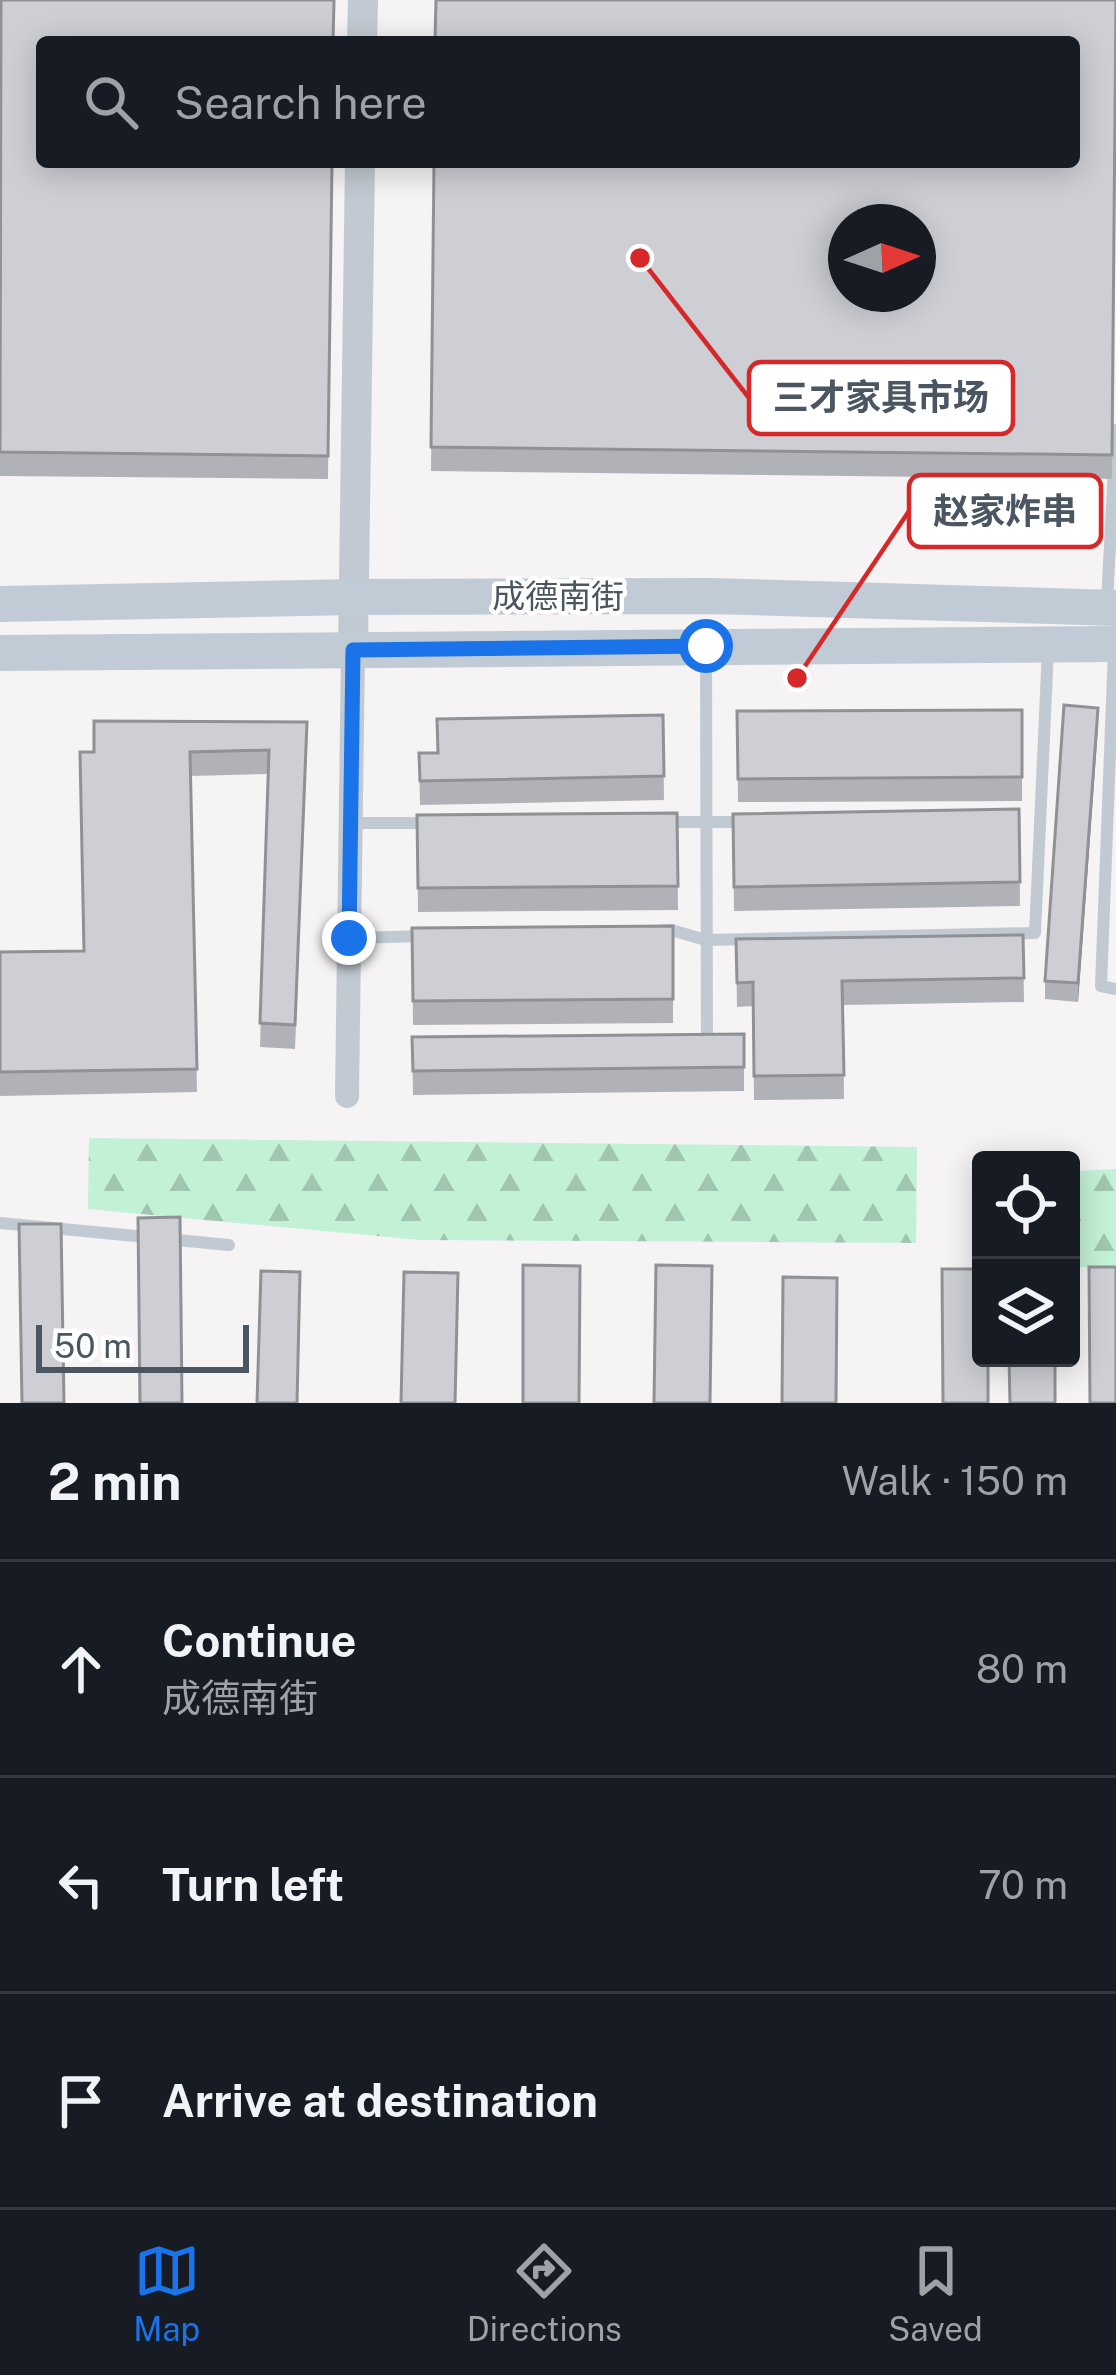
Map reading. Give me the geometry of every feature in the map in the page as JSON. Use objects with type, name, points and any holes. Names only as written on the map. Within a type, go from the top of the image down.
[{"type":"main road","name":"成德南街","points":[[0,604],[710,596],[1113,626]]},
{"type":"main road","name":"成德南街","points":[[0,653],[1049,643],[1113,626]]},
{"type":"street","points":[[362,36],[363,0]]},
{"type":"street","points":[[346,1096],[360,168]]},
{"type":"lane","points":[[1116,430],[1101,986],[1116,989]]},
{"type":"lane","points":[[648,931],[671,930],[706,940],[1035,933],[1049,643]]},
{"type":"lane","points":[[706,646],[707,1043]]},
{"type":"lane","points":[[1016,821],[1040,820]]},
{"type":"lane","points":[[658,822],[754,821]]},
{"type":"lane","points":[[351,823],[446,823]]},
{"type":"lane","points":[[349,938],[441,936]]},
{"type":"lane","points":[[0,1223],[229,1245]]},
{"type":"green space","points":[[89,1138],[917,1147],[916,1243],[421,1240],[88,1209]]},
{"type":"green space","points":[[1116,1169],[1116,1268],[1080,1267],[1080,1171]]},
{"type":"building","points":[[1,0],[334,0],[333,36],[36,36],[36,168],[332,168],[328,456],[0,452]]},
{"type":"building","points":[[436,0],[1116,0],[1112,455],[431,447],[434,168],[1080,168],[1080,36],[435,36]]},
{"type":"building","points":[[1064,705],[1098,708],[1078,983],[1045,981]]},
{"type":"building","points":[[1022,710],[1022,777],[738,779],[737,711]]},
{"type":"building","points":[[663,715],[664,776],[420,781],[419,753],[438,753],[437,719]]},
{"type":"building","points":[[94,721],[307,722],[295,1025],[260,1023],[269,750],[190,752],[197,1069],[0,1072],[0,952],[84,951],[80,752],[94,752]]},
{"type":"building","points":[[1019,809],[1020,882],[734,887],[733,814]]},
{"type":"building","points":[[677,813],[678,886],[418,888],[417,815]]},
{"type":"building","points":[[673,926],[673,999],[413,1001],[412,928]]},
{"type":"building","points":[[1023,935],[1024,978],[842,981],[844,1075],[754,1076],[753,982],[737,983],[736,939]]},
{"type":"building","points":[[744,1034],[744,1067],[413,1071],[412,1037]]},
{"type":"building","points":[[180,1217],[182,1403],[140,1403],[138,1218]]},
{"type":"building","points":[[19,1224],[61,1224],[64,1403],[22,1403]]},
{"type":"building","points":[[523,1265],[580,1266],[579,1403],[523,1403]]},
{"type":"building","points":[[656,1265],[712,1266],[710,1403],[654,1403]]},
{"type":"building","points":[[1089,1267],[1116,1267],[1116,1403],[1090,1403]]},
{"type":"building","points":[[942,1269],[972,1269],[972,1367],[988,1367],[988,1403],[943,1403]]},
{"type":"building","points":[[261,1271],[300,1272],[297,1403],[257,1403]]},
{"type":"building","points":[[404,1272],[458,1273],[455,1403],[401,1403]]},
{"type":"building","points":[[783,1277],[837,1278],[836,1403],[782,1403]]},
{"type":"building","points":[[1009,1367],[1055,1367],[1055,1403],[1010,1403]]},
{"type":"place","name":"三才家具市场","points":[[640,258]]},
{"type":"place","name":"赵家炸串","points":[[797,678]]},
{"type":"route","points":[[349,938],[353,650],[706,646]]}]
